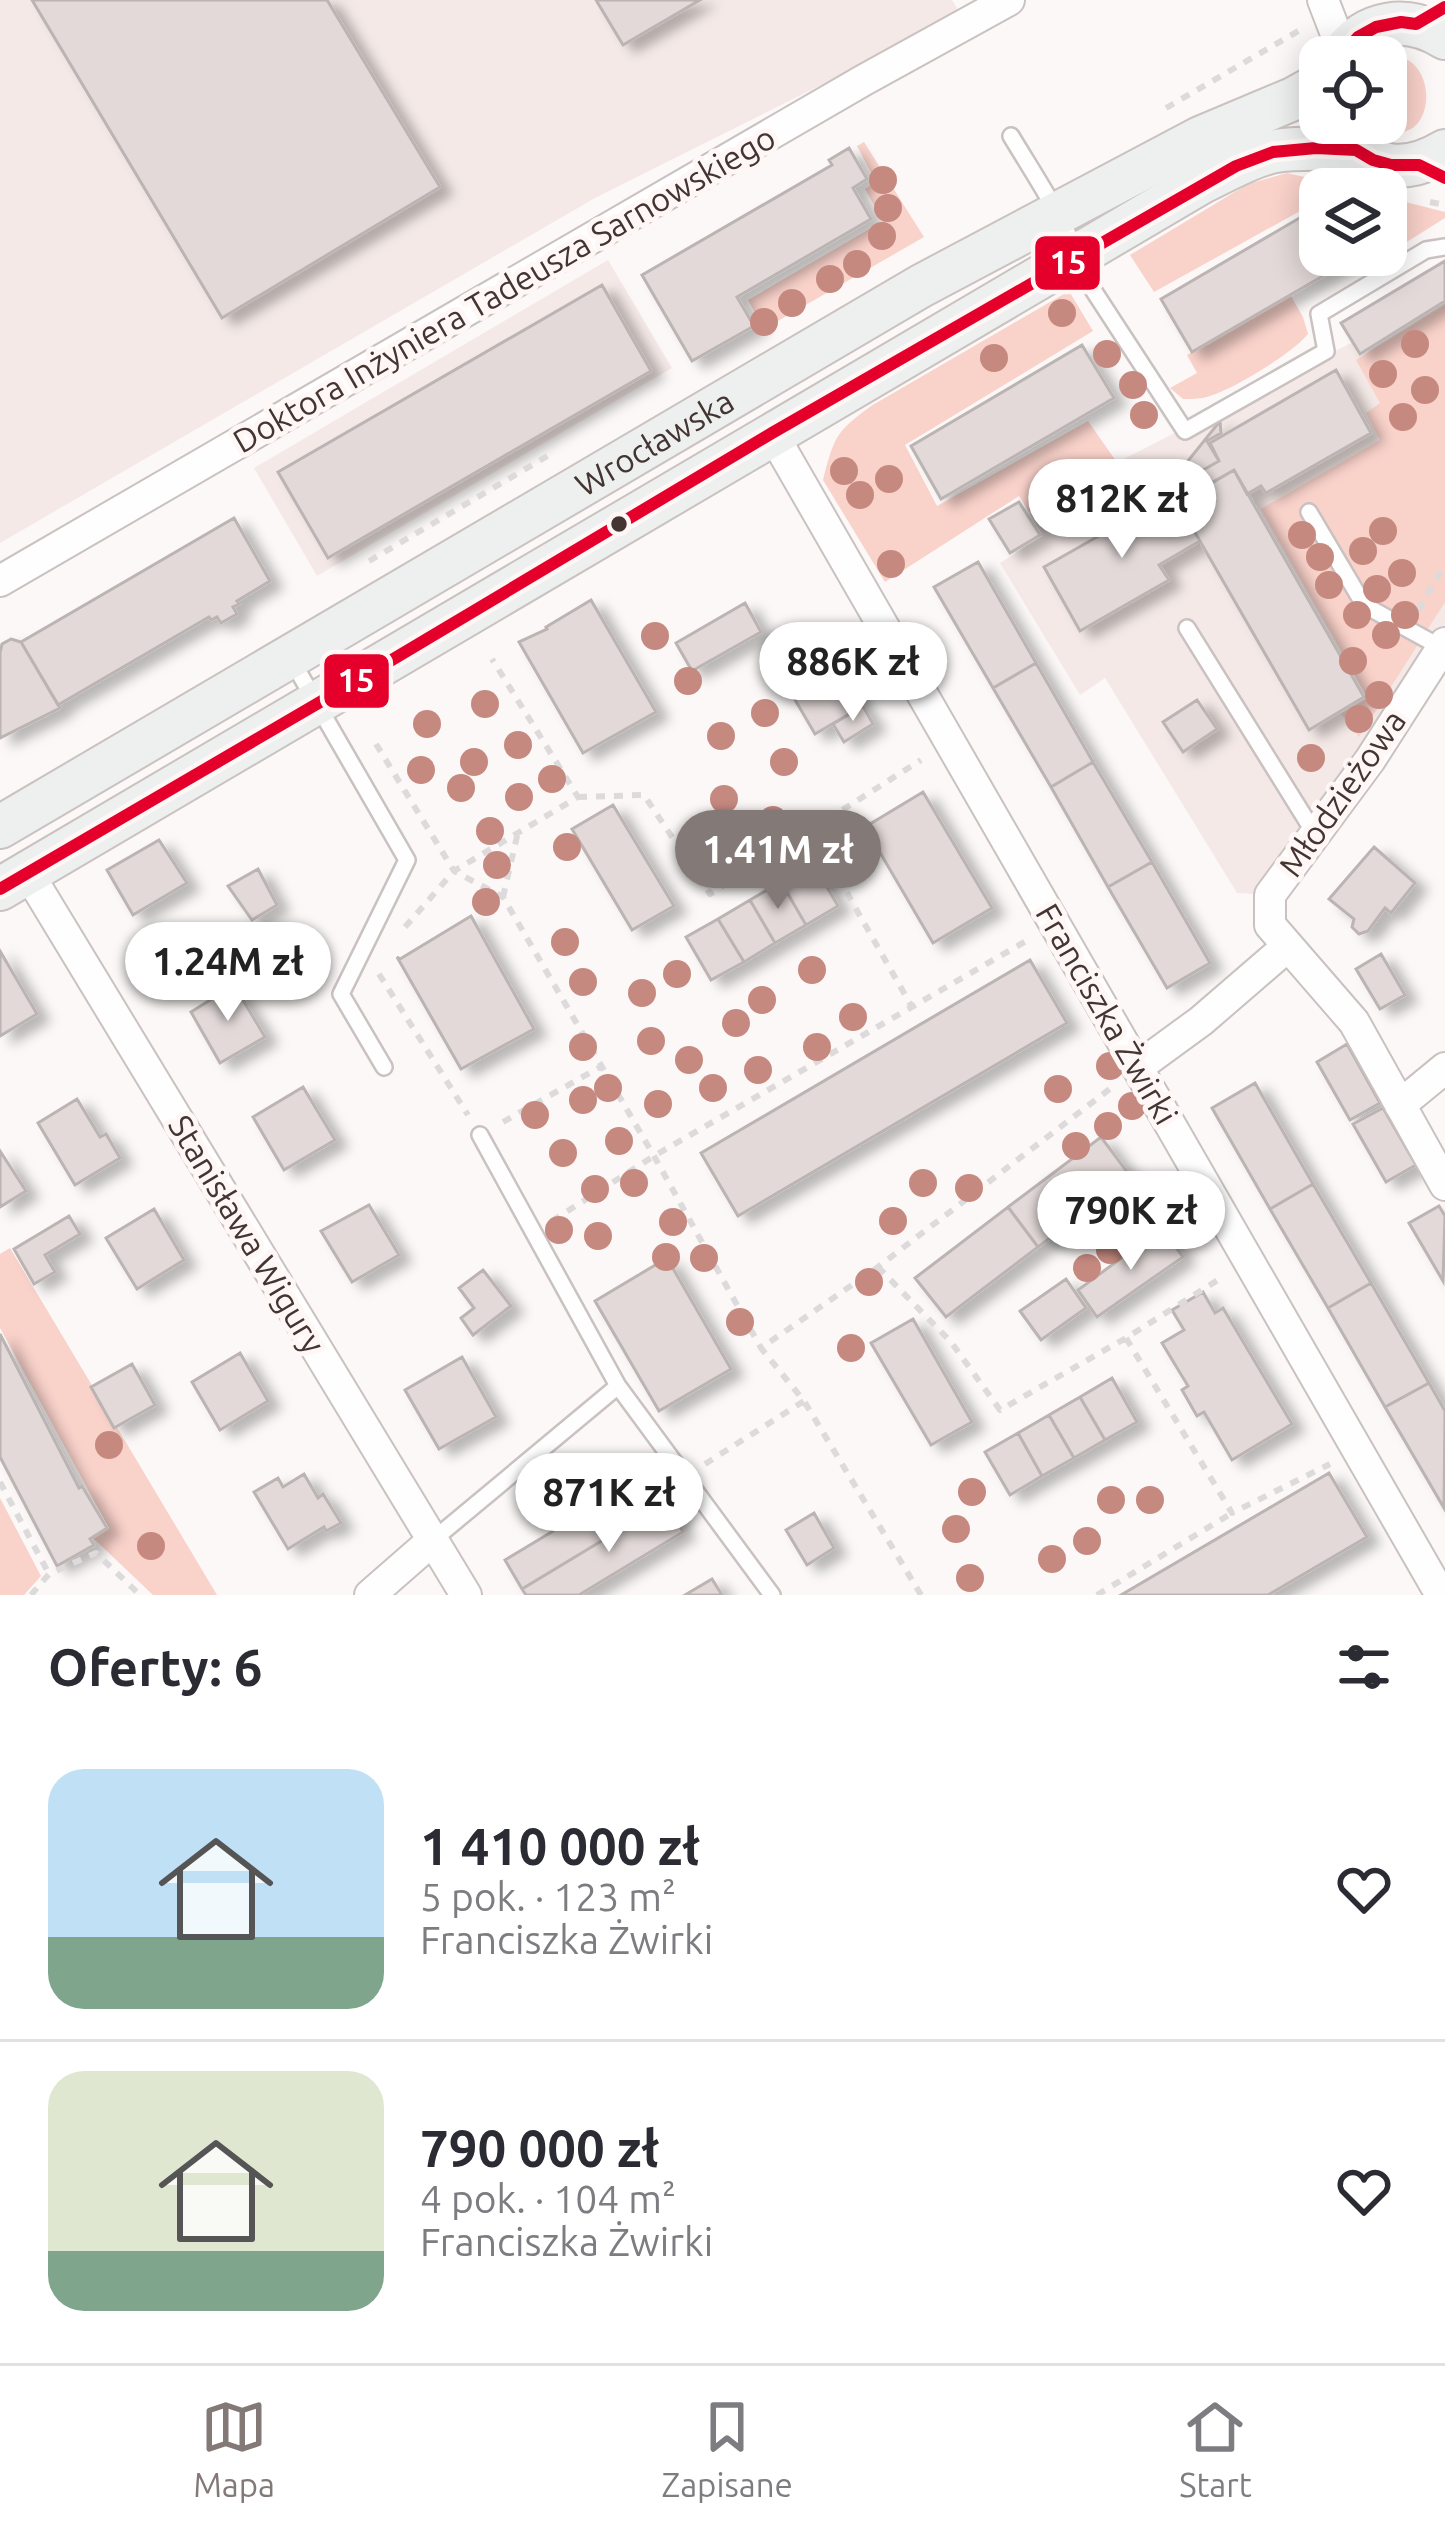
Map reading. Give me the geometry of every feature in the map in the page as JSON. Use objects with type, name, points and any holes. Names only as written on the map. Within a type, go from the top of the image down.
[{"type":"main road","name":"Wrocławska","points":[[1360,36],[1376,27],[1417,18]]},
{"type":"main road","name":"Wrocławska","points":[[0,826],[921,286],[1200,138],[1299,94]]},
{"type":"main road","name":"Wrocławska","points":[[14,881],[1235,166],[1273,152],[1327,144]]},
{"type":"main road","name":"Wrocławska","points":[[1354,144],[1373,160],[1391,165],[1436,164]]},
{"type":"street","name":"Doktora Inżyniera Tadeusza Sarnowskiego","points":[[0,581],[1010,0]]},
{"type":"street","points":[[1323,0],[1329,36]]},
{"type":"street","name":"Franciszka Żwirki","points":[[772,433],[1440,1586]]},
{"type":"street","name":"Młodzieżowa","points":[[1443,646],[1370,760],[1270,895],[1270,925],[1354,1022],[1445,1185]]},
{"type":"street","name":"Stanisława Wigury","points":[[14,881],[466,1595]]},
{"type":"street","points":[[1138,1067],[1201,1021],[1288,946]]},
{"type":"street","points":[[1400,1105],[1445,1068]]},
{"type":"street","points":[[370,1595],[433,1540]]},
{"type":"lane","points":[[1011,136],[1058,214],[1084,276],[1185,431],[1326,351],[1319,314],[1426,250],[1445,247]]},
{"type":"lane","points":[[1309,512],[1364,604],[1443,646]]},
{"type":"lane","points":[[1187,628],[1316,834]]},
{"type":"lane","points":[[290,657],[407,860],[341,994],[384,1067]]},
{"type":"lane","points":[[480,1135],[618,1386],[772,1595]]},
{"type":"lane","points":[[433,1540],[618,1386]]},
{"type":"path","points":[[1406,628],[1445,564]]},
{"type":"path","points":[[492,659],[578,796]]},
{"type":"path","points":[[400,933],[454,871],[578,796],[644,795],[710,894],[811,830],[944,731]]},
{"type":"path","points":[[376,744],[454,871],[503,897],[761,1348],[804,1401],[920,1595]]},
{"type":"path","points":[[811,830],[912,1007]]},
{"type":"path","points":[[503,897],[518,832]]},
{"type":"path","points":[[534,1232],[654,1156],[1055,924]]},
{"type":"path","points":[[373,964],[480,1135],[602,1066]]},
{"type":"path","points":[[761,1348],[878,1268],[1138,1067]]},
{"type":"path","points":[[878,1268],[951,1342],[1000,1410],[1249,1261]]},
{"type":"path","points":[[1126,1338],[1232,1514]]},
{"type":"path","points":[[685,1477],[804,1401]]},
{"type":"path","points":[[1097,1595],[1232,1514],[1358,1450]]},
{"type":"path","points":[[0,1482],[49,1574]]},
{"type":"path","points":[[31,1595],[49,1574],[96,1553],[140,1595]]},
{"type":"shaded area","points":[[0,0],[952,0],[961,15],[595,198],[0,543]]},
{"type":"shaded area","points":[[1407,60],[1421,75],[1426,91],[1420,121],[1409,130]]},
{"type":"shaded area","points":[[864,142],[924,237],[764,329],[748,300],[883,221],[865,189],[876,182],[857,146]]},
{"type":"shaded area","points":[[1287,173],[1299,176],[1299,212],[1154,292],[1130,255],[1248,184]]},
{"type":"shaded area","points":[[1407,202],[1445,212],[1445,218],[1407,242]]},
{"type":"shaded area","points":[[608,260],[672,368],[317,576],[254,468]]},
{"type":"shaded area","points":[[1069,291],[1093,331],[905,445],[937,506],[1088,421],[1116,461],[1029,512],[1019,496],[885,582],[823,480],[838,437],[871,406]]},
{"type":"shaded area","points":[[1291,296],[1308,334],[1289,351],[1213,395],[1183,399],[1170,388],[1197,373],[1187,355]]},
{"type":"shaded area","points":[[1445,301],[1445,643],[1270,895],[1237,893],[1105,678],[1080,695],[1000,563],[1043,536],[1030,513],[1118,462],[1353,342]]},
{"type":"shaded area","points":[[1445,305],[1445,602],[1359,737],[1341,714],[1368,698],[1261,509],[1380,440],[1366,413],[1380,403],[1356,360]]},
{"type":"shaded area","points":[[10,1248],[217,1595],[153,1595],[92,1537],[109,1528],[0,1328],[0,1254]]},
{"type":"shaded area","points":[[0,1498],[41,1576],[24,1595],[0,1595]]},
{"type":"building","points":[[32,0],[327,0],[440,187],[222,318]]},
{"type":"building","points":[[596,0],[700,0],[623,45]]},
{"type":"building","points":[[849,148],[867,179],[853,188],[871,219],[737,297],[754,326],[692,361],[642,275],[832,165],[829,160]]},
{"type":"building","points":[[1299,218],[1299,276],[1323,276],[1192,352],[1161,299]]},
{"type":"building","points":[[1445,261],[1445,301],[1360,354],[1341,323]]},
{"type":"building","points":[[602,285],[651,371],[328,558],[278,472]]},
{"type":"building","points":[[1082,345],[1114,398],[941,499],[911,446]]},
{"type":"building","points":[[1336,370],[1371,433],[1266,493],[1261,486],[1247,494],[1234,470],[1192,494],[1187,486],[1199,478],[1196,474],[1219,461],[1210,443]]},
{"type":"building","points":[[1220,421],[1221,433],[1207,441],[1219,461],[1173,494],[1183,467]]},
{"type":"building","points":[[1234,470],[1364,697],[1309,730],[1178,503]]},
{"type":"building","points":[[1187,486],[1192,494],[1178,503],[1200,541],[1159,565],[1169,580],[1080,631],[1044,567]]},
{"type":"building","points":[[1019,502],[1040,535],[1010,553],[989,519]]},
{"type":"building","points":[[234,518],[270,581],[237,601],[233,607],[237,614],[221,623],[209,617],[58,705],[21,642]]},
{"type":"building","points":[[978,562],[1036,663],[993,688],[934,587]]},
{"type":"building","points":[[591,600],[656,712],[583,753],[519,642]]},
{"type":"building","points":[[745,603],[761,632],[692,671],[676,643]]},
{"type":"building","points":[[821,634],[863,706],[815,734],[773,662]]},
{"type":"building","points":[[11,639],[21,642],[60,708],[0,738],[0,653],[2,644]]},
{"type":"building","points":[[1036,663],[1093,762],[1051,787],[993,688]]},
{"type":"building","points":[[1197,700],[1217,729],[1183,752],[1163,722]]},
{"type":"building","points":[[863,706],[873,724],[844,742],[833,724]]},
{"type":"building","points":[[1093,762],[1152,862],[1108,887],[1051,787]]},
{"type":"building","points":[[923,792],[992,908],[933,943],[865,827]]},
{"type":"building","points":[[613,805],[674,906],[632,930],[572,829]]},
{"type":"building","points":[[159,840],[187,883],[133,915],[107,870]]},
{"type":"building","points":[[1374,847],[1415,883],[1391,913],[1385,908],[1368,931],[1359,934],[1352,927],[1354,919],[1329,899]]},
{"type":"building","points":[[1152,862],[1210,963],[1167,988],[1108,887]]},
{"type":"building","points":[[813,863],[838,906],[806,925],[781,882]]},
{"type":"building","points":[[258,869],[277,905],[252,920],[228,886]]},
{"type":"building","points":[[781,882],[806,925],[775,943],[750,900]]},
{"type":"building","points":[[750,900],[775,943],[744,962],[718,919]]},
{"type":"building","points":[[471,916],[534,1029],[461,1069],[397,957]]},
{"type":"building","points":[[718,919],[744,962],[711,980],[686,937]]},
{"type":"building","points":[[0,951],[37,1014],[0,1036]]},
{"type":"building","points":[[1381,954],[1405,995],[1380,1009],[1356,969]]},
{"type":"building","points":[[1030,960],[1067,1023],[738,1216],[701,1153]]},
{"type":"building","points":[[234,985],[265,1037],[220,1063],[191,1012]]},
{"type":"building","points":[[1347,1044],[1380,1103],[1350,1120],[1317,1062]]},
{"type":"building","points":[[1255,1083],[1313,1184],[1270,1209],[1212,1108]]},
{"type":"building","points":[[303,1087],[335,1140],[284,1170],[253,1117]]},
{"type":"building","points":[[77,1099],[100,1137],[106,1134],[120,1158],[75,1185],[38,1123]]},
{"type":"building","points":[[1383,1108],[1416,1165],[1386,1182],[1353,1124]]},
{"type":"building","points":[[1101,1137],[1131,1177],[1038,1247],[1008,1207]]},
{"type":"building","points":[[0,1151],[26,1191],[0,1207]]},
{"type":"building","points":[[1313,1184],[1371,1283],[1328,1308],[1270,1209]]},
{"type":"building","points":[[369,1205],[399,1255],[352,1282],[321,1231]]},
{"type":"building","points":[[1439,1206],[1445,1216],[1443,1281],[1409,1223]]},
{"type":"building","points":[[1008,1207],[1038,1247],[946,1317],[915,1278]]},
{"type":"building","points":[[154,1209],[184,1260],[137,1289],[106,1238]]},
{"type":"building","points":[[69,1216],[80,1234],[45,1255],[55,1272],[34,1284],[14,1249]]},
{"type":"building","points":[[1162,1228],[1183,1257],[1097,1317],[1078,1290]]},
{"type":"building","points":[[667,1258],[731,1369],[659,1411],[595,1301]]},
{"type":"building","points":[[483,1270],[511,1306],[473,1335],[461,1318],[474,1308],[459,1288]]},
{"type":"building","points":[[1066,1279],[1086,1308],[1041,1340],[1020,1311]]},
{"type":"building","points":[[1371,1283],[1429,1383],[1385,1407],[1328,1308]]},
{"type":"building","points":[[1203,1292],[1215,1313],[1223,1308],[1292,1424],[1232,1460],[1204,1412],[1197,1416],[1182,1390],[1188,1386],[1162,1343],[1184,1330],[1172,1310]]},
{"type":"building","points":[[913,1319],[972,1422],[931,1445],[871,1343]]},
{"type":"building","points":[[0,1334],[79,1488],[82,1486],[107,1528],[90,1539],[94,1545],[57,1566],[0,1457]]},
{"type":"building","points":[[240,1353],[268,1401],[220,1430],[192,1382]]},
{"type":"building","points":[[462,1357],[496,1417],[439,1449],[405,1390]]},
{"type":"building","points":[[132,1364],[155,1405],[114,1428],[91,1387]]},
{"type":"building","points":[[1112,1378],[1137,1422],[1105,1440],[1080,1397]]},
{"type":"building","points":[[1429,1383],[1445,1411],[1444,1508],[1385,1407]]},
{"type":"building","points":[[1080,1397],[1105,1440],[1074,1458],[1049,1415]]},
{"type":"building","points":[[1049,1415],[1074,1458],[1042,1476],[1018,1433]]},
{"type":"building","points":[[1018,1433],[1042,1476],[1010,1495],[985,1452]]},
{"type":"building","points":[[1329,1473],[1367,1537],[1268,1595],[1121,1595]]},
{"type":"building","points":[[304,1474],[341,1523],[326,1531],[324,1527],[288,1549],[254,1492],[278,1478],[283,1487]]},
{"type":"building","points":[[648,1474],[666,1502],[522,1589],[505,1560]]},
{"type":"building","points":[[666,1502],[683,1532],[579,1595],[526,1595],[522,1589]]},
{"type":"building","points":[[814,1513],[834,1548],[807,1565],[786,1530]]},
{"type":"building","points":[[712,1579],[722,1595],[685,1595]]},
{"type":"transit line","name":"15","points":[[1360,36],[1376,27],[1416,24],[1445,7]]},
{"type":"transit line","name":"15","points":[[0,889],[772,433],[1236,166],[1273,152],[1356,150],[1391,165],[1419,165],[1445,178]]}]
